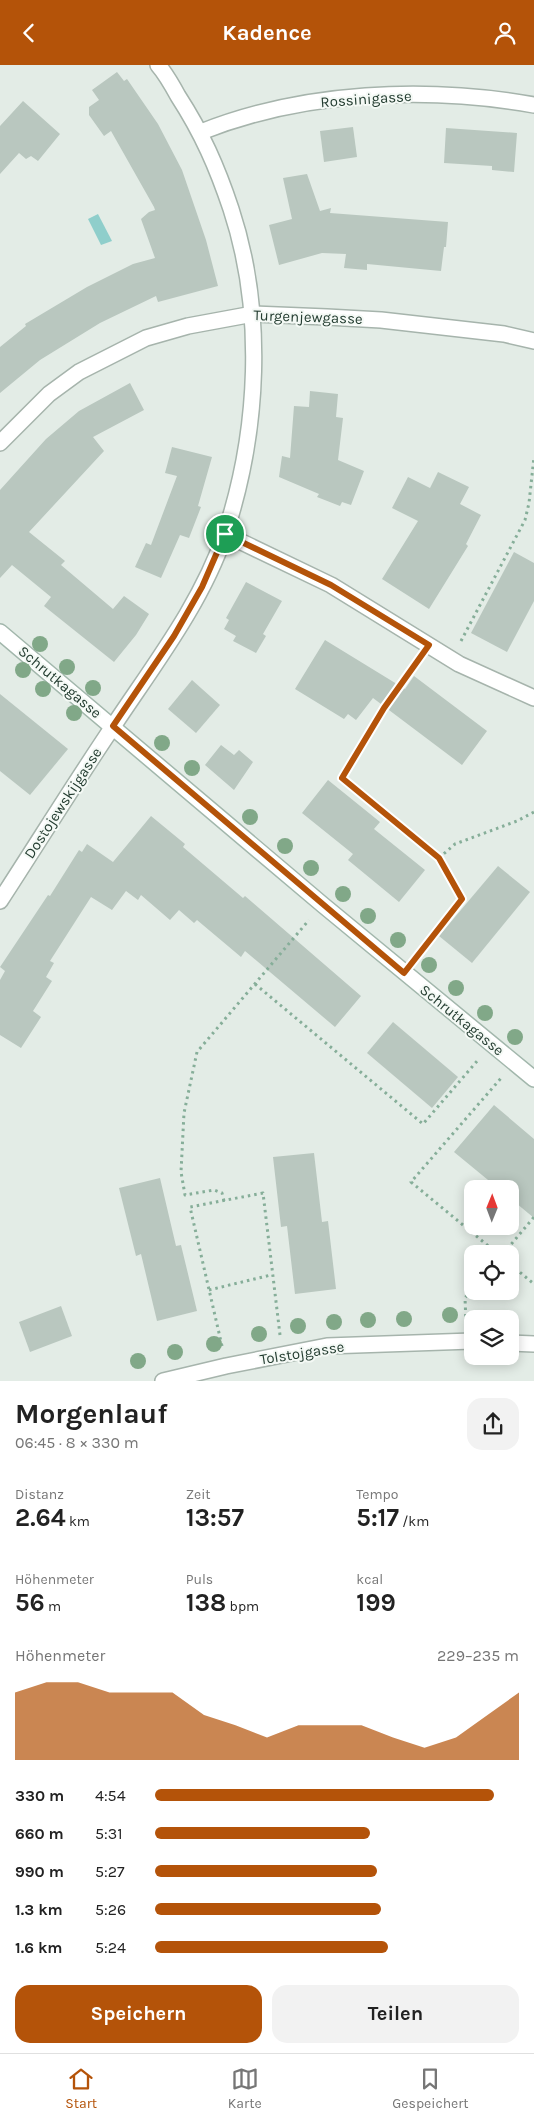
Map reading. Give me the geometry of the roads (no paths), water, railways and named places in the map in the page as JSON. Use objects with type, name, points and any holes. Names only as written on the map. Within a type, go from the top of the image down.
[{"type":"street","name":"Dostojewskijgasse","points":[[0,901],[113,726],[174,636],[202,587],[225,534],[245,458],[252,399],[253,314],[241,239],[222,182],[201,132],[158,65]]},
{"type":"street","name":"Rossinigasse","points":[[201,132],[224,123],[274,110],[369,96],[433,95],[534,105]]},
{"type":"street","name":"Turgenjewgasse","points":[[0,443],[49,394],[79,372],[146,337],[188,325],[253,314],[381,320],[504,334],[534,341]]},
{"type":"street","points":[[225,534],[331,585],[452,659],[534,698]]},
{"type":"street","name":"Schrutkagasse","points":[[0,632],[404,973],[534,1079]]},
{"type":"street","name":"Tolstojgasse","points":[[164,1381],[226,1366],[327,1346],[464,1341]]},
{"type":"street","points":[[519,1343],[534,1344]]},
{"type":"water","points":[[98,214],[112,241],[101,245],[88,219]]}]
